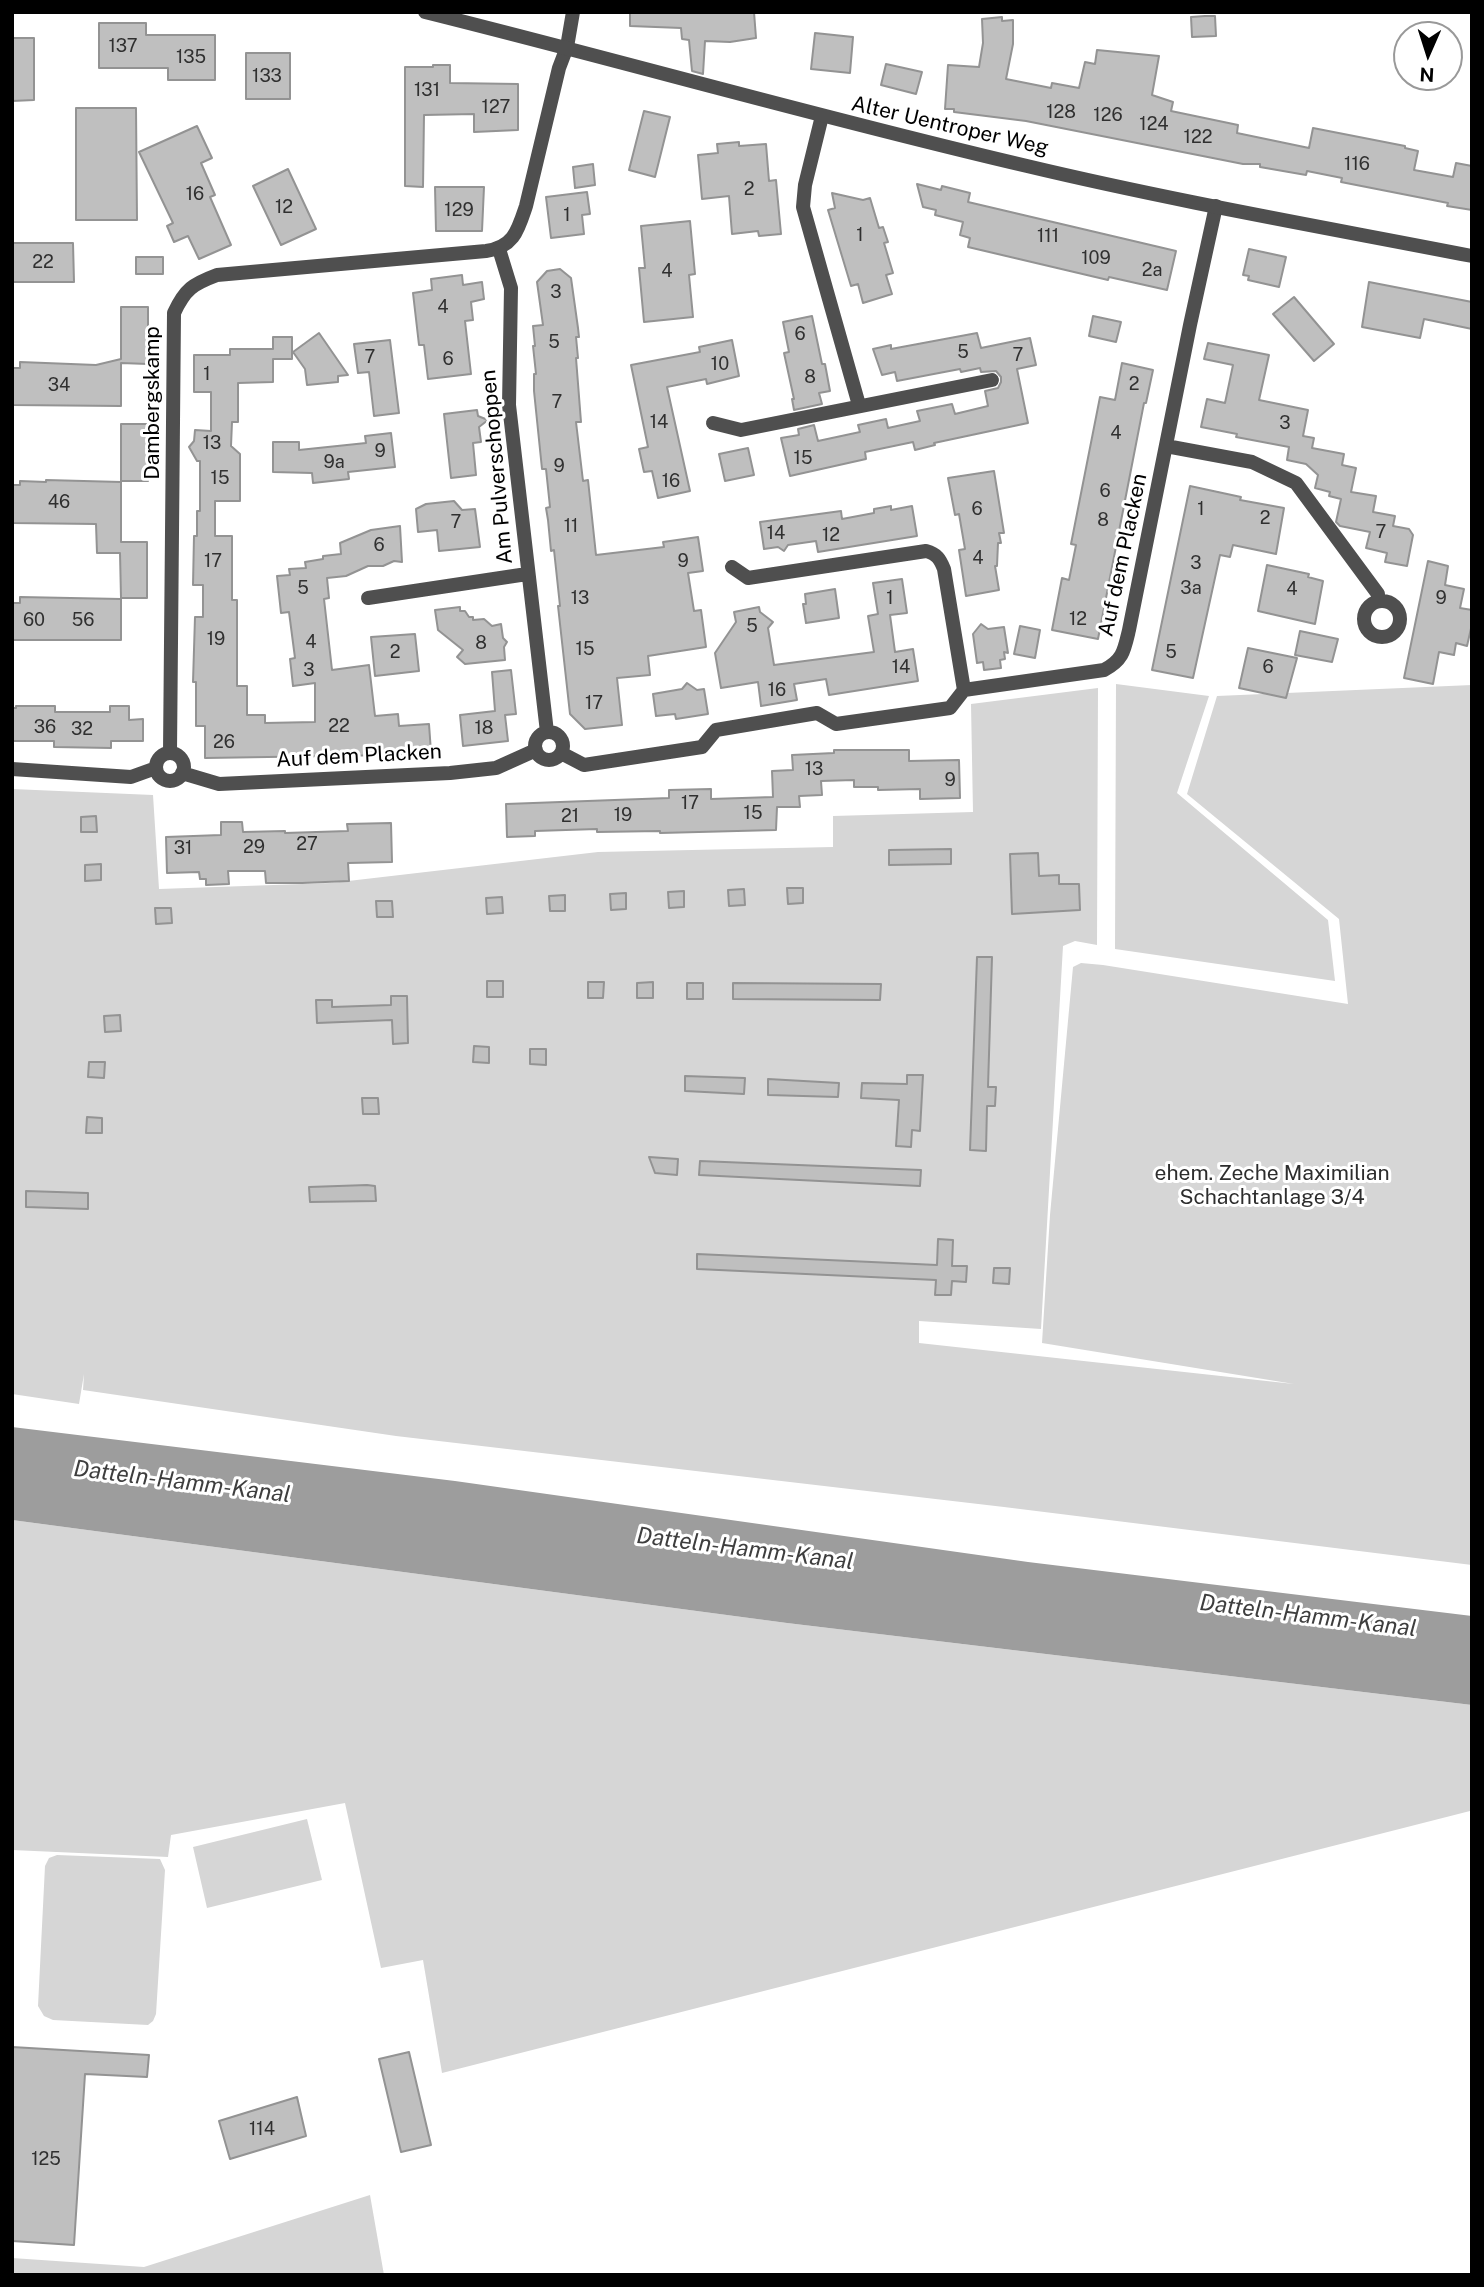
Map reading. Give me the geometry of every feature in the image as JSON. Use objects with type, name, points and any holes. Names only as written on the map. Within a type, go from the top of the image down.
[{"type":"street","name":"Alter Uentroper Weg","points":[[425,12],[567,47],[822,116],[1030,167],[1472,256]]},
{"type":"street","points":[[499,249],[509,242],[519,228],[526,206],[559,68],[567,47],[573,12]]},
{"type":"street","points":[[822,116],[803,207],[859,405]]},
{"type":"street","name":"Auf dem Placken","points":[[561,753],[584,765],[702,747],[716,730],[817,713],[836,724],[950,708],[964,690],[1104,670],[1117,663],[1124,651],[1129,631],[1216,206]]},
{"type":"street","name":"Am Pulverschoppen","points":[[499,249],[511,288],[509,405],[547,732]]},
{"type":"street","name":"Dambergskamp","points":[[170,752],[174,313],[179,302],[188,289],[217,275],[448,256],[499,249]]},
{"type":"street","points":[[713,423],[741,430],[992,380]]},
{"type":"street","points":[[1166,446],[1252,462],[1296,483],[1378,594],[1378,601]]},
{"type":"street","points":[[732,567],[748,578],[926,551],[934,553],[944,569],[964,690]]},
{"type":"street","points":[[368,598],[527,574]]},
{"type":"street","points":[[547,732],[555,733],[561,738],[563,747],[561,753],[553,759],[540,756],[536,750],[536,740],[547,732]]},
{"type":"street","name":"Auf dem Placken","points":[[12,769],[131,778],[156,768],[158,775],[166,780],[173,781],[183,773],[219,784],[450,773],[496,768],[536,750]]},
{"type":"street","points":[[156,768],[159,757],[170,752],[182,759],[183,773]]},
{"type":"green space","points":[[1116,684],[1209,696],[1177,793],[1328,920],[1335,981],[1115,949]]},
{"type":"green space","name":"ehem. Zeche Maximilian Schachtanlage 3/4","points":[[1472,685],[1472,1565],[396,1436],[83,1390],[84,1374],[79,1404],[12,1394],[12,789],[153,795],[159,889],[331,883],[598,852],[833,847],[833,816],[973,812],[971,704],[1098,688],[1097,945],[1075,941],[1063,946],[1041,1329],[919,1321],[919,1343],[1294,1384],[1042,1343],[1050,1215],[1073,967],[1081,963],[1103,965],[1348,1004],[1339,919],[1187,794],[1217,696]]},
{"type":"green space","points":[[12,1520],[787,1623],[1472,1705],[1470,1811],[442,2073],[423,1960],[381,1968],[345,1803],[171,1835],[168,1857],[12,1850]]},
{"type":"green space","points":[[307,1819],[322,1880],[207,1908],[193,1847]]},
{"type":"green space","points":[[57,1855],[160,1859],[165,1870],[156,2014],[148,2025],[53,2020],[44,2016],[38,2006],[45,1866],[49,1858]]},
{"type":"green space","points":[[370,2195],[384,2275],[12,2275],[12,2258],[144,2267]]},
{"type":"water","name":"Datteln-Hamm-Kanal","points":[[12,1427],[455,1481],[1028,1562],[1472,1616],[1472,1705],[787,1623],[12,1520]]},
{"type":"building","points":[[630,12],[754,12],[756,38],[730,42],[705,41],[703,74],[692,71],[689,40],[682,39],[681,28],[630,26]]},
{"type":"building","points":[[1215,16],[1216,36],[1192,37],[1191,17]]},
{"type":"building","points":[[1002,17],[1002,21],[1013,20],[1013,44],[1006,79],[1051,88],[1052,83],[1079,88],[1085,62],[1095,64],[1097,50],[1159,56],[1152,95],[1173,102],[1171,111],[1238,125],[1237,133],[1309,148],[1313,128],[1405,146],[1418,151],[1414,170],[1453,177],[1456,163],[1472,166],[1472,210],[1341,182],[1342,178],[1307,171],[1306,175],[1026,121],[945,109],[948,65],[979,67],[983,43],[982,19]]},
{"type":"building","points":[[99,23],[146,23],[146,35],[215,35],[215,80],[168,80],[168,68],[99,68]]},
{"type":"building","points":[[815,33],[853,37],[850,73],[811,69]]},
{"type":"building","points":[[12,38],[34,38],[34,100],[12,101]]},
{"type":"building","points":[[246,53],[290,53],[290,99],[246,99]]},
{"type":"building","points":[[886,64],[922,72],[916,94],[881,85]]},
{"type":"building","points":[[450,65],[450,83],[518,84],[518,130],[474,132],[474,114],[424,115],[423,187],[405,186],[405,67]]},
{"type":"building","points":[[76,108],[136,108],[137,220],[76,220]]},
{"type":"building","points":[[644,111],[670,117],[655,177],[629,170]]},
{"type":"building","points":[[197,126],[212,158],[201,163],[215,195],[210,197],[231,245],[199,259],[188,236],[174,242],[167,226],[173,223],[139,152]]},
{"type":"building","points":[[739,142],[739,146],[766,144],[769,181],[776,180],[781,234],[759,236],[758,231],[732,234],[729,196],[702,199],[698,155],[718,153],[717,144]]},
{"type":"building","points":[[593,164],[595,185],[575,188],[573,167]]},
{"type":"building","points":[[288,169],[316,229],[281,245],[253,186]]},
{"type":"building","points":[[917,184],[941,190],[942,186],[970,193],[968,202],[1176,251],[1167,290],[1109,277],[1108,280],[968,247],[970,238],[960,235],[963,222],[935,215],[936,210],[923,207]]},
{"type":"building","points":[[435,187],[484,187],[482,231],[436,231]]},
{"type":"building","points":[[587,192],[590,214],[582,215],[584,234],[551,238],[546,197]]},
{"type":"building","points":[[832,193],[863,200],[870,198],[879,228],[883,227],[888,242],[884,243],[893,273],[886,275],[892,294],[863,303],[858,284],[851,286],[828,210],[835,208]]},
{"type":"building","points":[[690,221],[695,274],[689,275],[693,317],[644,322],[639,268],[645,268],[641,226]]},
{"type":"building","points":[[12,243],[73,243],[74,282],[12,282]]},
{"type":"building","points":[[1249,249],[1286,257],[1279,287],[1248,280],[1249,276],[1243,275]]},
{"type":"building","points":[[136,257],[163,257],[163,274],[136,274]]},
{"type":"building","points":[[560,269],[571,278],[578,328],[576,358],[581,422],[576,422],[583,481],[588,480],[596,555],[664,547],[663,542],[698,537],[703,571],[688,573],[694,611],[701,610],[706,647],[648,656],[650,675],[617,678],[622,725],[585,729],[570,714],[554,550],[551,551],[546,508],[550,507],[546,469],[542,469],[534,391],[536,374],[533,326],[543,325],[537,282],[547,271]]},
{"type":"building","points":[[462,275],[463,285],[482,282],[484,299],[471,302],[473,320],[465,321],[471,374],[428,379],[424,345],[419,345],[413,293],[432,290],[431,279]]},
{"type":"building","points":[[1369,282],[1472,302],[1472,329],[1424,319],[1420,338],[1362,327]]},
{"type":"building","points":[[1294,297],[1334,344],[1314,361],[1273,314]]},
{"type":"building","points":[[121,307],[148,307],[148,364],[121,363],[121,406],[12,405],[12,368],[20,368],[20,362],[96,365],[121,359]]},
{"type":"building","points":[[812,316],[830,391],[819,393],[822,404],[794,410],[784,353],[789,352],[783,322]]},
{"type":"building","points":[[1093,316],[1121,322],[1116,342],[1089,336]]},
{"type":"building","points":[[319,333],[348,375],[338,376],[338,382],[307,385],[305,369],[293,352]]},
{"type":"building","points":[[977,333],[981,348],[1030,338],[1036,365],[1017,369],[1028,423],[934,443],[935,445],[915,450],[913,442],[865,452],[866,459],[790,476],[781,438],[799,435],[798,429],[814,425],[818,441],[860,432],[858,425],[886,419],[888,428],[920,421],[917,411],[952,404],[955,414],[988,406],[985,391],[998,388],[1001,382],[996,371],[981,372],[980,368],[961,372],[960,369],[897,381],[895,372],[882,375],[873,349],[891,345],[891,349]]},
{"type":"building","points":[[273,337],[292,337],[292,359],[273,359],[273,382],[238,383],[238,422],[232,422],[231,446],[240,454],[240,501],[215,501],[215,536],[232,536],[232,600],[237,600],[237,686],[247,686],[247,715],[265,715],[265,723],[315,722],[315,683],[293,686],[290,659],[295,658],[289,612],[281,613],[277,576],[290,575],[289,569],[306,568],[305,562],[341,554],[340,543],[371,530],[400,526],[402,562],[368,566],[346,576],[327,578],[329,598],[324,599],[332,670],[369,665],[375,716],[398,714],[399,726],[429,724],[431,752],[205,758],[205,726],[196,726],[196,682],[193,682],[195,617],[203,617],[203,585],[193,585],[194,536],[197,536],[197,511],[200,511],[200,461],[197,461],[189,447],[194,441],[195,430],[211,431],[211,392],[194,392],[194,355],[230,355],[230,349],[273,349]]},
{"type":"building","points":[[390,340],[399,413],[374,416],[369,372],[358,373],[354,344]]},
{"type":"building","points":[[732,340],[739,376],[707,384],[706,379],[667,387],[690,491],[658,498],[652,471],[644,472],[639,449],[648,447],[631,365],[700,352],[699,347]]},
{"type":"building","points":[[1208,343],[1269,355],[1259,400],[1308,410],[1303,436],[1314,438],[1312,448],[1344,454],[1342,465],[1356,468],[1351,492],[1376,496],[1373,512],[1395,516],[1393,526],[1409,529],[1413,535],[1407,566],[1385,562],[1387,553],[1366,548],[1370,532],[1340,526],[1336,522],[1341,499],[1329,496],[1330,492],[1315,488],[1318,475],[1306,464],[1287,460],[1289,447],[1201,427],[1207,399],[1225,403],[1233,365],[1204,359]]},
{"type":"building","points":[[1122,363],[1153,370],[1144,403],[1098,639],[1052,630],[1062,578],[1069,580],[1076,545],[1071,544],[1100,397],[1115,400]]},
{"type":"building","points":[[477,410],[478,416],[488,420],[479,427],[481,442],[473,443],[476,475],[451,478],[444,414]]},
{"type":"building","points":[[121,424],[147,424],[148,481],[121,481]]},
{"type":"building","points":[[391,433],[395,467],[348,472],[349,479],[313,483],[312,473],[273,472],[273,442],[299,442],[299,450],[366,443],[365,436]]},
{"type":"building","points":[[748,448],[754,475],[725,481],[719,454]]},
{"type":"building","points":[[994,471],[1004,533],[999,533],[1001,543],[998,543],[995,566],[999,590],[966,596],[959,550],[965,549],[959,514],[955,515],[948,478]]},
{"type":"building","points":[[20,481],[121,482],[121,542],[147,542],[147,598],[121,598],[120,553],[97,553],[96,524],[12,523],[12,485],[20,485]]},
{"type":"building","points":[[1190,486],[1241,497],[1240,500],[1284,508],[1276,554],[1233,545],[1230,557],[1220,555],[1193,678],[1152,670]]},
{"type":"building","points":[[454,501],[462,510],[475,509],[480,547],[439,551],[437,530],[418,532],[416,509],[426,504]]},
{"type":"building","points":[[891,506],[891,510],[912,506],[917,536],[818,552],[816,541],[788,545],[784,551],[778,547],[764,549],[760,522],[841,511],[842,519],[874,513],[874,509]]},
{"type":"building","points":[[1428,561],[1448,566],[1445,585],[1464,589],[1460,608],[1472,610],[1467,646],[1456,643],[1454,655],[1439,652],[1433,684],[1404,678]]},
{"type":"building","points":[[1267,565],[1309,574],[1308,577],[1323,581],[1315,624],[1258,611]]},
{"type":"building","points":[[902,579],[907,613],[890,615],[895,652],[913,649],[918,681],[829,695],[826,679],[794,684],[797,700],[761,706],[758,682],[721,688],[715,653],[736,622],[734,612],[759,607],[760,612],[773,622],[768,628],[774,665],[874,652],[868,616],[878,614],[873,583]]},
{"type":"building","points":[[835,589],[839,618],[806,623],[803,604],[806,604],[805,594]]},
{"type":"building","points":[[20,597],[121,599],[121,640],[12,640],[12,603],[20,603]]},
{"type":"building","points":[[460,607],[460,611],[465,611],[473,620],[484,619],[492,626],[501,624],[503,638],[507,642],[504,647],[505,660],[465,664],[457,657],[463,650],[438,630],[435,610]]},
{"type":"building","points":[[981,624],[988,629],[1004,627],[1008,653],[1004,652],[1005,659],[1000,660],[1001,668],[984,670],[983,662],[977,663],[973,634]]},
{"type":"building","points":[[1020,626],[1040,630],[1035,658],[1014,654]]},
{"type":"building","points":[[1300,631],[1338,639],[1332,662],[1295,655]]},
{"type":"building","points":[[415,634],[419,671],[375,676],[371,637]]},
{"type":"building","points":[[1248,648],[1297,658],[1286,698],[1239,688]]},
{"type":"building","points":[[511,670],[516,714],[505,715],[508,741],[463,746],[460,715],[495,711],[492,672]]},
{"type":"building","points":[[687,683],[697,690],[704,689],[708,714],[676,719],[675,714],[656,716],[653,694],[682,689]]},
{"type":"building","points":[[55,706],[55,712],[110,712],[110,706],[129,706],[129,720],[143,719],[143,741],[111,741],[111,748],[54,747],[54,741],[12,741],[12,708]]},
{"type":"building","points":[[834,750],[909,750],[909,761],[959,760],[960,798],[920,799],[920,789],[878,790],[878,787],[854,787],[854,780],[821,781],[822,795],[799,796],[800,807],[777,807],[776,830],[660,833],[597,832],[597,829],[535,831],[535,836],[507,837],[506,804],[669,798],[669,790],[711,789],[711,799],[773,797],[772,771],[793,770],[792,755],[834,753]]},
{"type":"building","points":[[96,816],[97,832],[81,832],[81,817]]},
{"type":"building","points":[[221,822],[242,822],[243,832],[285,833],[348,831],[347,824],[391,823],[392,862],[348,863],[349,881],[266,883],[265,871],[228,871],[229,884],[206,885],[206,879],[200,879],[199,872],[167,873],[166,837],[221,835]]},
{"type":"building","points":[[951,849],[951,864],[889,865],[889,850]]},
{"type":"building","points":[[1038,853],[1039,876],[1059,875],[1059,884],[1079,884],[1080,910],[1012,914],[1010,854]]},
{"type":"building","points":[[101,864],[101,880],[85,881],[85,865]]},
{"type":"building","points":[[787,888],[803,888],[803,903],[788,904]]},
{"type":"building","points":[[744,889],[745,905],[729,906],[728,890]]},
{"type":"building","points":[[684,891],[684,907],[669,908],[668,892]]},
{"type":"building","points":[[626,893],[626,909],[611,910],[610,894]]},
{"type":"building","points":[[565,895],[565,911],[550,911],[549,896]]},
{"type":"building","points":[[502,897],[503,913],[487,914],[486,898]]},
{"type":"building","points":[[376,901],[392,901],[393,917],[377,917]]},
{"type":"building","points":[[155,908],[171,908],[172,923],[156,924]]},
{"type":"building","points":[[977,957],[992,957],[988,1087],[996,1087],[995,1106],[987,1106],[986,1151],[970,1150]]},
{"type":"building","points":[[487,981],[503,981],[503,997],[487,997]]},
{"type":"building","points":[[588,982],[604,982],[603,998],[588,998]]},
{"type":"building","points":[[653,982],[653,998],[637,998],[637,983]]},
{"type":"building","points":[[687,983],[703,983],[703,999],[687,999]]},
{"type":"building","points":[[733,983],[881,984],[880,1000],[733,999]]},
{"type":"building","points":[[391,996],[407,996],[408,1043],[393,1044],[392,1020],[317,1023],[316,1000],[332,1000],[332,1007],[391,1005]]},
{"type":"building","points":[[120,1015],[121,1031],[105,1032],[104,1016]]},
{"type":"building","points":[[474,1046],[489,1047],[489,1063],[473,1062]]},
{"type":"building","points":[[530,1049],[546,1049],[546,1065],[530,1064]]},
{"type":"building","points":[[89,1062],[105,1062],[104,1078],[88,1077]]},
{"type":"building","points":[[907,1075],[923,1075],[920,1131],[912,1130],[911,1147],[896,1146],[899,1100],[861,1098],[862,1083],[907,1084]]},
{"type":"building","points":[[685,1076],[745,1078],[744,1094],[685,1091]]},
{"type":"building","points":[[768,1079],[839,1083],[838,1097],[768,1095]]},
{"type":"building","points":[[362,1098],[378,1098],[379,1114],[363,1114]]},
{"type":"building","points":[[87,1117],[102,1118],[102,1133],[86,1133]]},
{"type":"building","points":[[649,1157],[678,1159],[677,1175],[655,1173]]},
{"type":"building","points":[[700,1161],[921,1170],[920,1186],[699,1175]]},
{"type":"building","points":[[375,1186],[376,1201],[310,1202],[309,1187]]},
{"type":"building","points":[[26,1191],[88,1193],[88,1209],[26,1207]]},
{"type":"building","points":[[938,1239],[953,1240],[952,1266],[967,1266],[966,1282],[952,1281],[951,1295],[935,1295],[936,1280],[697,1269],[697,1254],[937,1265]]},
{"type":"building","points":[[994,1268],[1010,1268],[1009,1284],[993,1283]]},
{"type":"building","points":[[12,2047],[149,2055],[147,2077],[85,2074],[74,2245],[12,2241]]},
{"type":"building","points":[[409,2052],[431,2145],[401,2152],[379,2059]]},
{"type":"building","points":[[297,2097],[306,2136],[230,2159],[219,2121]]}]
